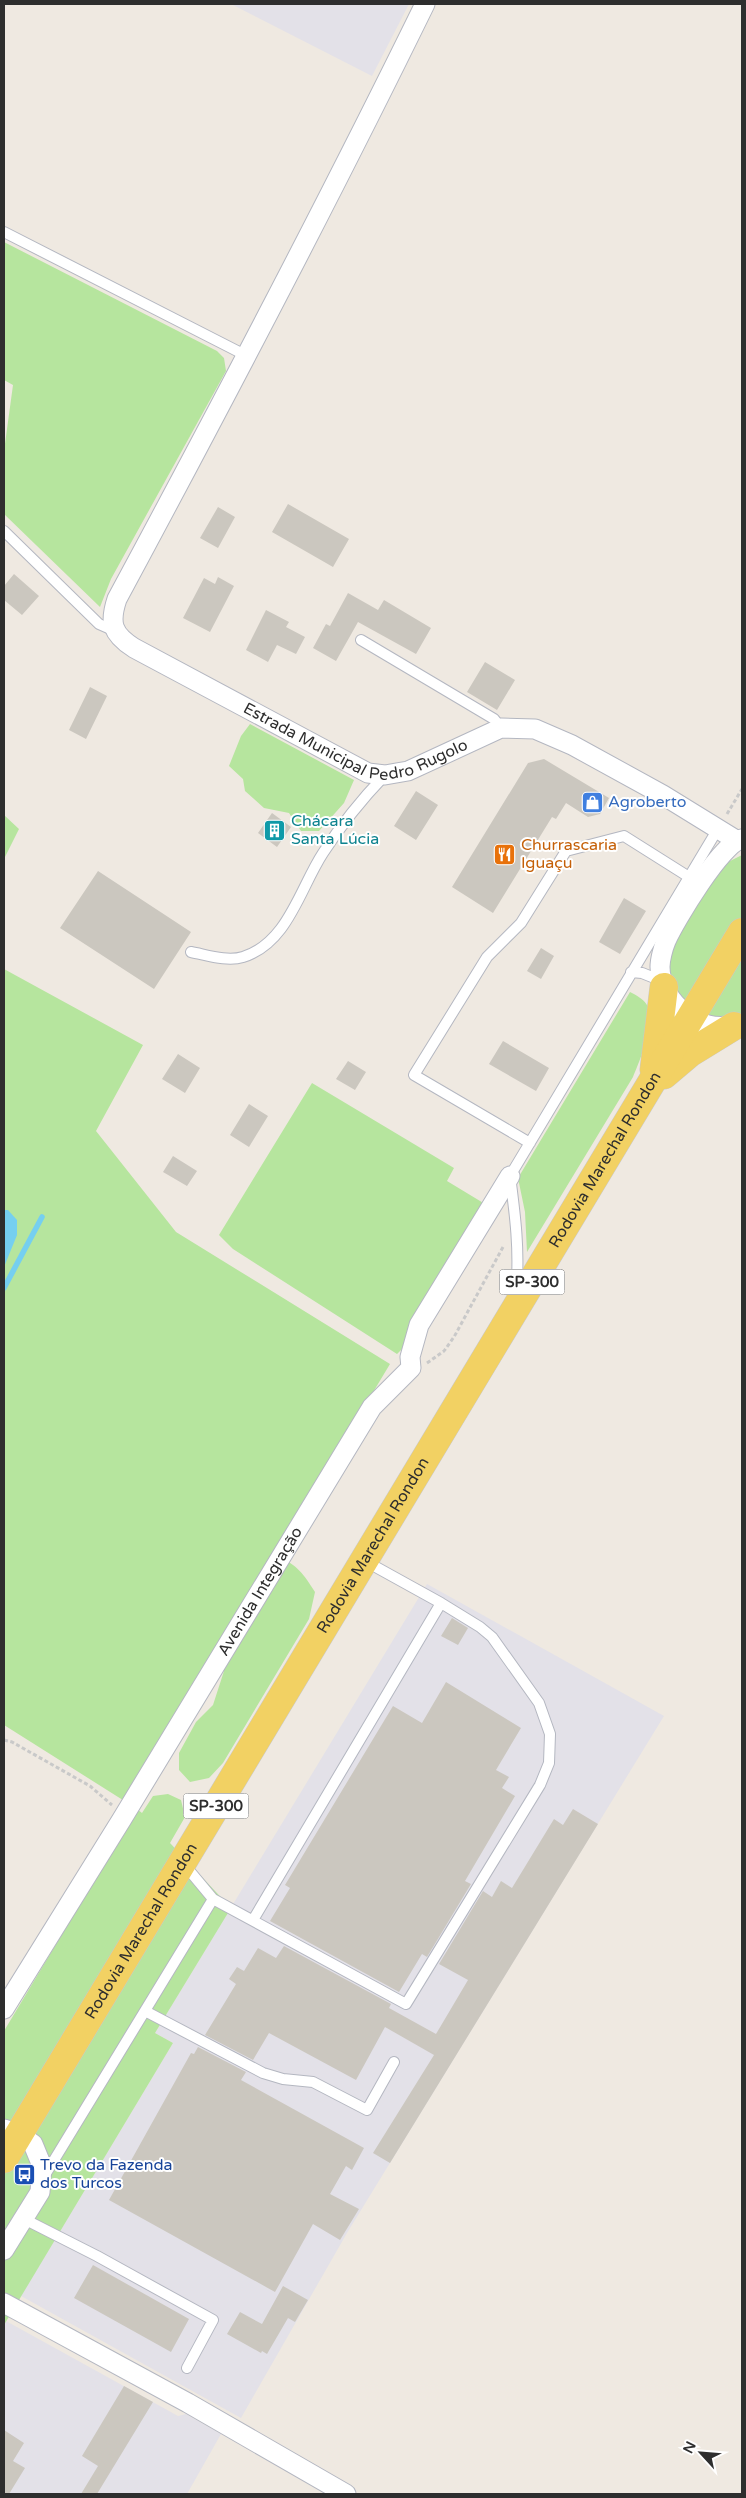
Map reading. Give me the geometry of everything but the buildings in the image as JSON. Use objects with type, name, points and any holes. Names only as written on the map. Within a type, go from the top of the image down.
[{"type":"main road","name":"Rodovia Marechal Rondon","points":[[4,2159],[11,2131],[182,1863],[742,932]]},
{"type":"main road","points":[[650,1087],[657,1057],[663,984]]},
{"type":"main road","points":[[650,1087],[690,1053],[738,1024]]},
{"type":"street","points":[[114,631],[114,610],[118,599],[351,155],[425,4]]},
{"type":"street","name":"Estrada Municipal Pedro Rugolo","points":[[114,631],[134,648],[368,773],[385,775],[408,771],[501,728],[535,729],[564,741],[739,840]]},
{"type":"street","points":[[738,1024],[719,1027],[704,1025],[691,1018],[674,1003],[663,984],[660,967],[665,943],[713,864],[739,840]]},
{"type":"street","points":[[411,1368],[410,1357],[419,1326],[510,1176]]},
{"type":"street","name":"Avenida Integração","points":[[4,2009],[122,1819],[372,1407],[411,1368]]},
{"type":"street","points":[[4,2250],[40,2192],[42,2180],[40,2156],[33,2144],[11,2131]]},
{"type":"street","points":[[4,2303],[188,2403],[346,2494]]},
{"type":"lane","points":[[4,232],[247,356]]},
{"type":"lane","points":[[4,531],[99,624],[114,631]]},
{"type":"lane","points":[[361,640],[494,719],[501,728]]},
{"type":"lane","points":[[191,952],[228,959],[242,957],[260,950],[275,936],[331,840],[366,795],[385,775]]},
{"type":"lane","points":[[513,1314],[518,1270],[516,1222],[510,1176],[719,828]]},
{"type":"lane","points":[[530,1143],[414,1075],[487,957],[521,923],[566,851],[624,836],[689,877]]},
{"type":"lane","points":[[631,972],[642,973],[663,984]]},
{"type":"lane","points":[[182,1863],[213,1899],[406,2004],[540,1785],[548,1763],[550,1734],[539,1703],[492,1638],[480,1627],[441,1603],[364,1560]]},
{"type":"lane","points":[[253,1920],[441,1603]]},
{"type":"lane","points":[[42,2180],[213,1899]]},
{"type":"lane","points":[[145,2011],[263,2073],[283,2079],[313,2082],[367,2110],[394,2062]]},
{"type":"lane","points":[[24,2220],[97,2256],[213,2320],[187,2368]]},
{"type":"path","points":[[719,828],[742,788]]},
{"type":"path","points":[[411,1368],[426,1364],[444,1351],[466,1318],[516,1222]]},
{"type":"path","points":[[4,1740],[12,1742],[90,1786],[111,1804],[122,1819]]},
{"type":"shaded area","points":[[231,4],[409,4],[372,76]]},
{"type":"shaded area","points":[[427,1584],[664,1716],[347,2233],[241,2418],[21,2296],[173,2043],[155,2033]]},
{"type":"shaded area","points":[[6,2321],[178,2416],[186,2414],[221,2434],[187,2494],[4,2494],[4,2325]]},
{"type":"green space","points":[[4,242],[217,351],[224,358],[226,371],[111,579],[100,607],[4,514],[4,451],[13,385],[4,380]]},
{"type":"green space","points":[[250,724],[354,780],[344,803],[319,831],[301,831],[289,813],[264,808],[245,791],[243,779],[229,766],[241,736]]},
{"type":"green space","points":[[4,815],[19,829],[4,859]]},
{"type":"green space","points":[[742,855],[742,1014],[714,1019],[680,998],[670,977],[669,962],[673,946],[716,873],[730,861]]},
{"type":"green space","points":[[4,969],[143,1045],[96,1131],[176,1232],[390,1364],[274,1557],[278,1556],[291,1563],[303,1575],[315,1592],[309,1619],[223,1763],[209,1778],[190,1782],[179,1770],[179,1753],[196,1722],[213,1705],[224,1671],[212,1660],[126,1802],[4,1725]]},
{"type":"green space","points":[[630,992],[645,1002],[650,1014],[648,1032],[636,1070],[527,1252],[525,1212],[518,1178]]},
{"type":"green space","points":[[312,1083],[454,1168],[447,1181],[485,1204],[408,1343],[397,1354],[233,1249],[219,1235]]},
{"type":"green space","points":[[168,1794],[181,1800],[185,1817],[170,1843],[231,1908],[155,2033],[173,2043],[4,2325],[4,2031],[137,1809],[142,1813],[153,1796]]},
{"type":"water","points":[[4,1210],[8,1210],[17,1220],[17,1235],[4,1267]]},
{"type":"waterway","points":[[4,1288],[42,1217]]},
{"type":"place","name":"Agroberto","points":[[592,802]]},
{"type":"place","name":"Chácara Santa Lúcia","points":[[275,830]]},
{"type":"place","name":"Churrascaria Iguaçu","points":[[505,854]]},
{"type":"place","name":"Trevo da Fazenda dos Turcos","points":[[24,2174]]}]
